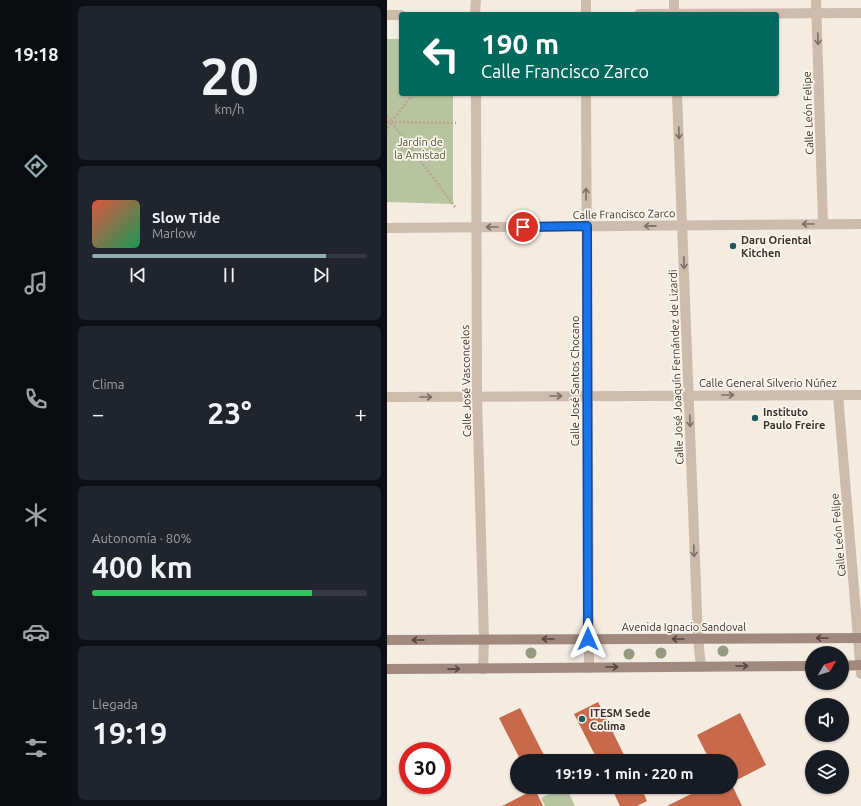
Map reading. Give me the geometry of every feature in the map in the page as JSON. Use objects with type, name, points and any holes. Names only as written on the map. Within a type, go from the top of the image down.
[{"type":"main road","name":"Avenida Ignacio Sandoval","points":[[387,640],[859,638]]},
{"type":"main road","points":[[387,669],[805,666]]},
{"type":"main road","points":[[849,667],[861,668]]},
{"type":"street","points":[[475,12],[476,0]]},
{"type":"street","points":[[586,0],[586,12]]},
{"type":"street","points":[[674,0],[674,12]]},
{"type":"street","name":"Calle León Felipe","points":[[816,0],[823,224]]},
{"type":"street","points":[[779,13],[861,13]]},
{"type":"street","points":[[387,15],[399,15]]},
{"type":"street","name":"Calle José Vasconcelos","points":[[476,96],[477,396],[483,668]]},
{"type":"street","name":"Calle José Santos Chocano","points":[[586,96],[589,668]]},
{"type":"street","name":"Calle José Joaquín Fernández de Lizardi","points":[[677,96],[698,638],[701,667]]},
{"type":"street","name":"Calle Francisco Zarco","points":[[387,228],[861,224]]},
{"type":"street","name":"Calle León Felipe","points":[[838,395],[861,668]]},
{"type":"street","name":"Calle General Silverio Núñez","points":[[387,397],[861,395]]},
{"type":"path","points":[[387,128],[412,96]]},
{"type":"path","points":[[387,116],[455,207]]},
{"type":"path","points":[[387,122],[456,123]]},
{"type":"green space","name":"Jardín de la Amistad","points":[[387,39],[399,39],[399,96],[453,96],[453,204],[387,202]]},
{"type":"green space","points":[[549,794],[569,794],[575,806],[545,806],[541,798]]},
{"type":"building","points":[[598,702],[624,754],[594,754],[574,714]]},
{"type":"building","points":[[520,708],[543,754],[517,754],[499,718]]},
{"type":"building","points":[[740,713],[766,765],[738,779],[738,754],[706,754],[697,735]]},
{"type":"building","points":[[525,794],[537,794],[543,806],[502,806]]},
{"type":"building","points":[[614,794],[644,794],[647,801],[637,806],[620,806]]},
{"type":"building","points":[[691,794],[736,794],[742,806],[667,806]]},
{"type":"place","name":"Daru Oriental Kitchen","points":[[733,246]]},
{"type":"place","name":"Instituto Paulo Freire","points":[[755,418]]},
{"type":"place","name":"ITESM Sede Colima","points":[[582,719]]},
{"type":"route","points":[[523,227],[587,226],[588,639]]}]
